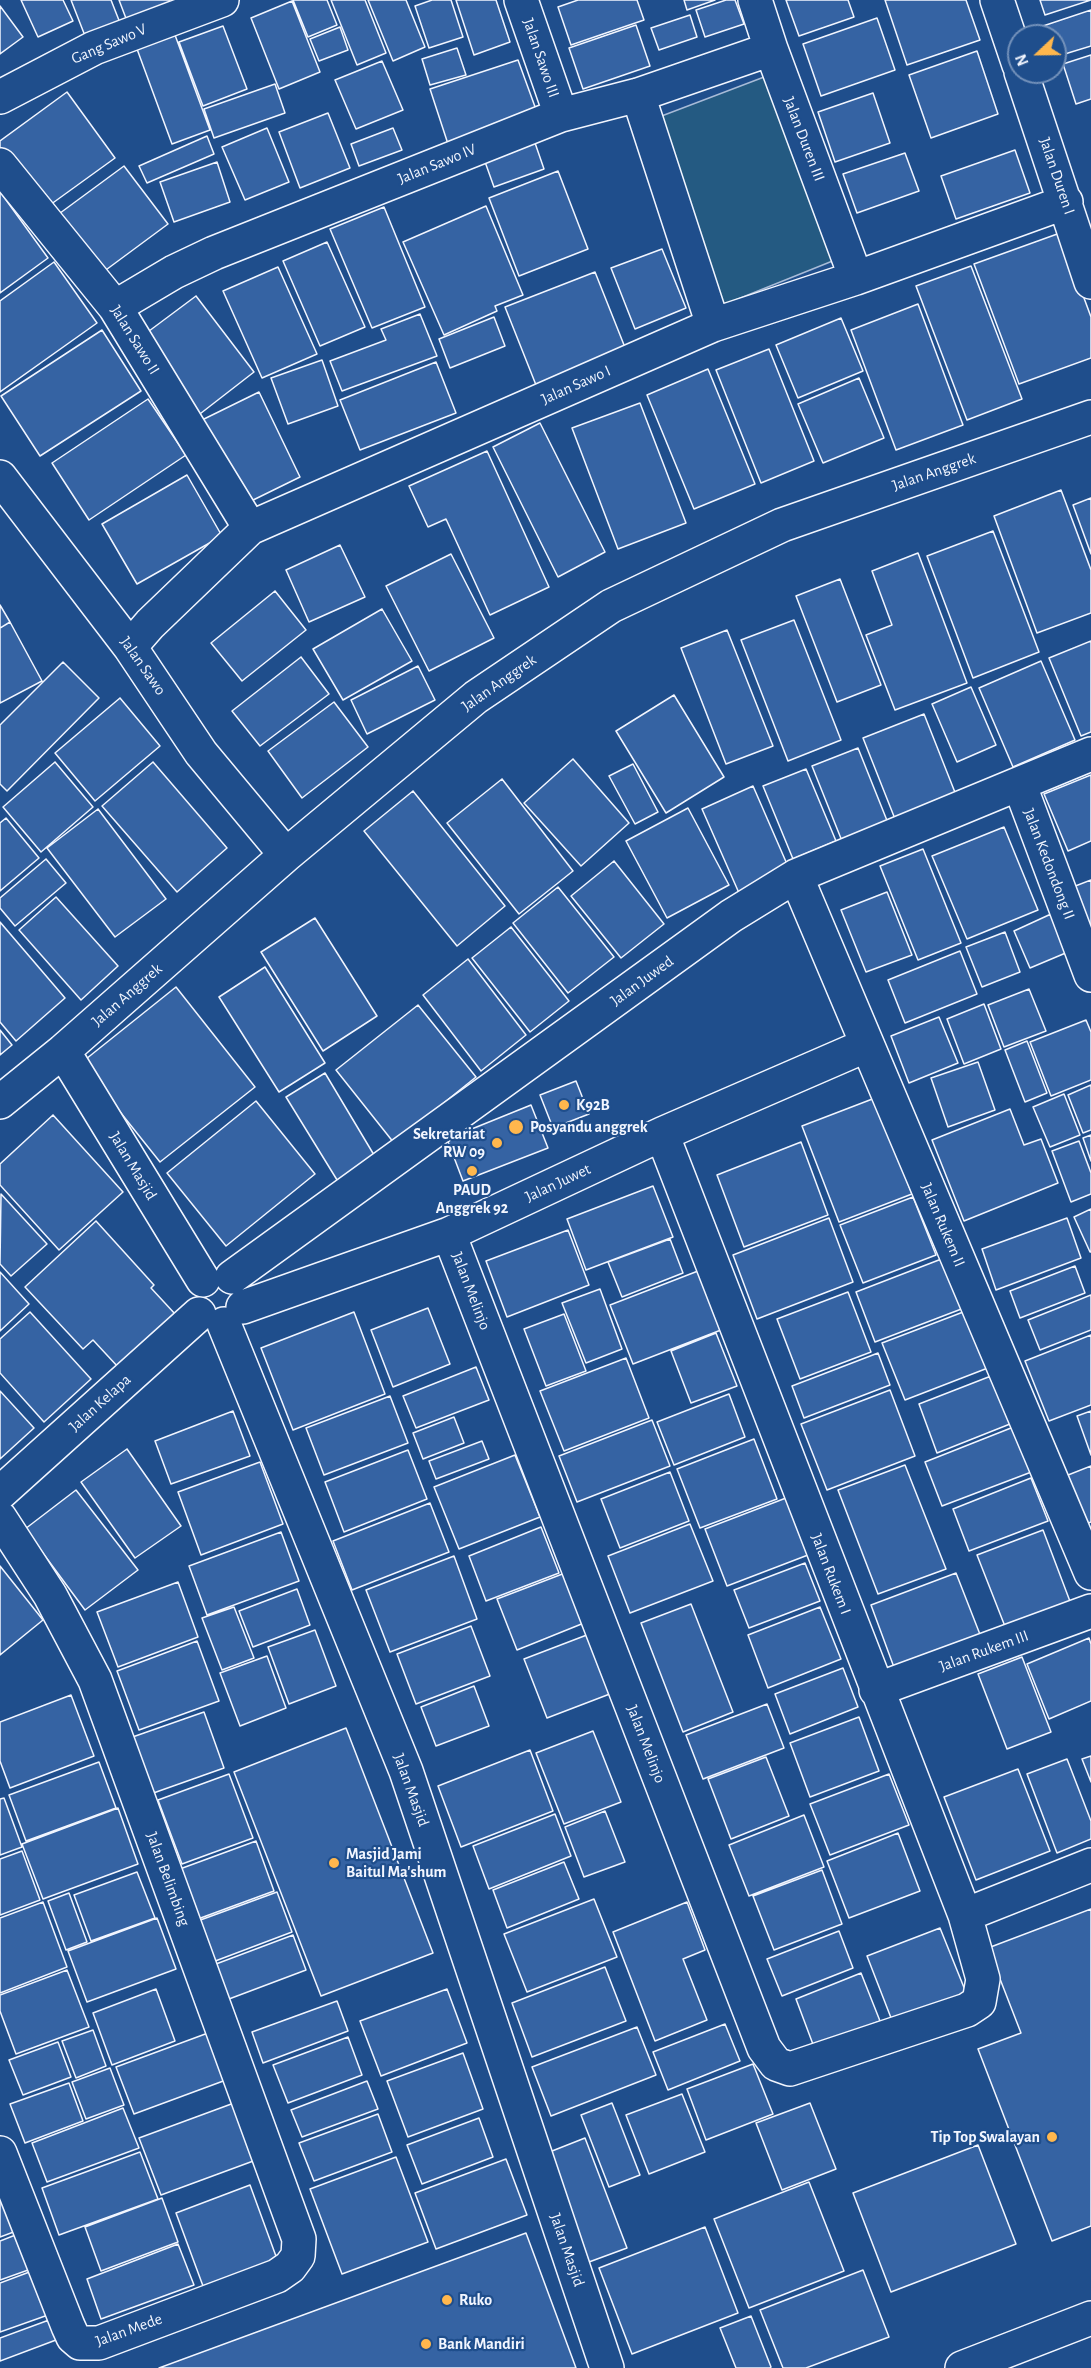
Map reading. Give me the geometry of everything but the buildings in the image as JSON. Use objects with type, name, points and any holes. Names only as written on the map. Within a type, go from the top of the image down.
[{"type":"street","name":"Gang Sawo V","points":[[0,97],[94,48],[222,0]]},
{"type":"street","name":"Jalan Sawo III","points":[[521,0],[561,115]]},
{"type":"street","name":"Jalan Duren III","points":[[755,0],[856,278]]},
{"type":"street","points":[[996,0],[1007,31]]},
{"type":"street","name":"Jalan Sawo IV","points":[[115,307],[174,272],[214,253],[561,115],[639,95],[771,49]]},
{"type":"street","name":"Jalan Duren I","points":[[1025,84],[1091,282]]},
{"type":"street","points":[[639,95],[712,325]]},
{"type":"street","name":"Jalan Sawo II","points":[[0,165],[115,307],[250,528]]},
{"type":"street","name":"Jalan Sawo I","points":[[130,647],[150,624],[250,528],[712,325],[856,278],[1066,202]]},
{"type":"street","name":"Jalan Anggrek","points":[[0,1102],[63,1051],[286,855],[476,697],[611,606],[782,525],[1091,417]]},
{"type":"street","name":"Jalan Sawo","points":[[0,477],[130,647],[201,753],[286,855]]},
{"type":"street","name":"Jalan Juwed","points":[[220,1301],[730,916],[796,876],[1020,786],[1091,754]]},
{"type":"street","name":"Jalan Kedondong II","points":[[1020,786],[1091,975]]},
{"type":"street","name":"Jalan Rukem II","points":[[796,876],[1091,1573]]},
{"type":"street","name":"Jalan Juwet","points":[[220,1301],[448,1234],[662,1134],[867,1045]]},
{"type":"street","name":"Jalan Masjid","points":[[63,1051],[220,1301],[406,1771],[607,2368]]},
{"type":"street","name":"Jalan Rukem I","points":[[662,1134],[965,1915],[983,1979],[979,2002],[967,2010]]},
{"type":"street","name":"Jalan Melinjo","points":[[448,1234],[764,2048],[776,2064],[790,2069],[967,2010]]},
{"type":"street","name":"Jalan Kelapa","points":[[0,1492],[220,1301]]},
{"type":"street","name":"Jalan Belimbing","points":[[0,1518],[50,1595],[95,1680],[299,2239],[298,2256]]},
{"type":"street","name":"Jalan Rukem III","points":[[876,1690],[1091,1611]]},
{"type":"street","points":[[965,1915],[1091,1865]]},
{"type":"street","name":"Jalan Mede","points":[[0,2153],[68,2326],[73,2337],[81,2343],[99,2343],[277,2276],[290,2267],[298,2256]]},
{"type":"street","points":[[962,2368],[1091,2318]]},
{"type":"shaded area","points":[[772,74],[840,258],[723,305],[659,117]]},
{"type":"place","name":"K92B","points":[[564,1105]]},
{"type":"place","name":"Posyandu anggrek","points":[[516,1127]]},
{"type":"place","name":"Sekretariat RW 09","points":[[497,1143]]},
{"type":"place","name":"PAUD Anggrek 92","points":[[472,1171]]},
{"type":"place","name":"Masjid Jami Baitul Ma'shum","points":[[334,1863]]},
{"type":"place","name":"Tip Top Swalayan","points":[[1052,2137]]},
{"type":"place","name":"Ruko","points":[[447,2300]]},
{"type":"place","name":"Bank Mandiri","points":[[426,2344]]}]
